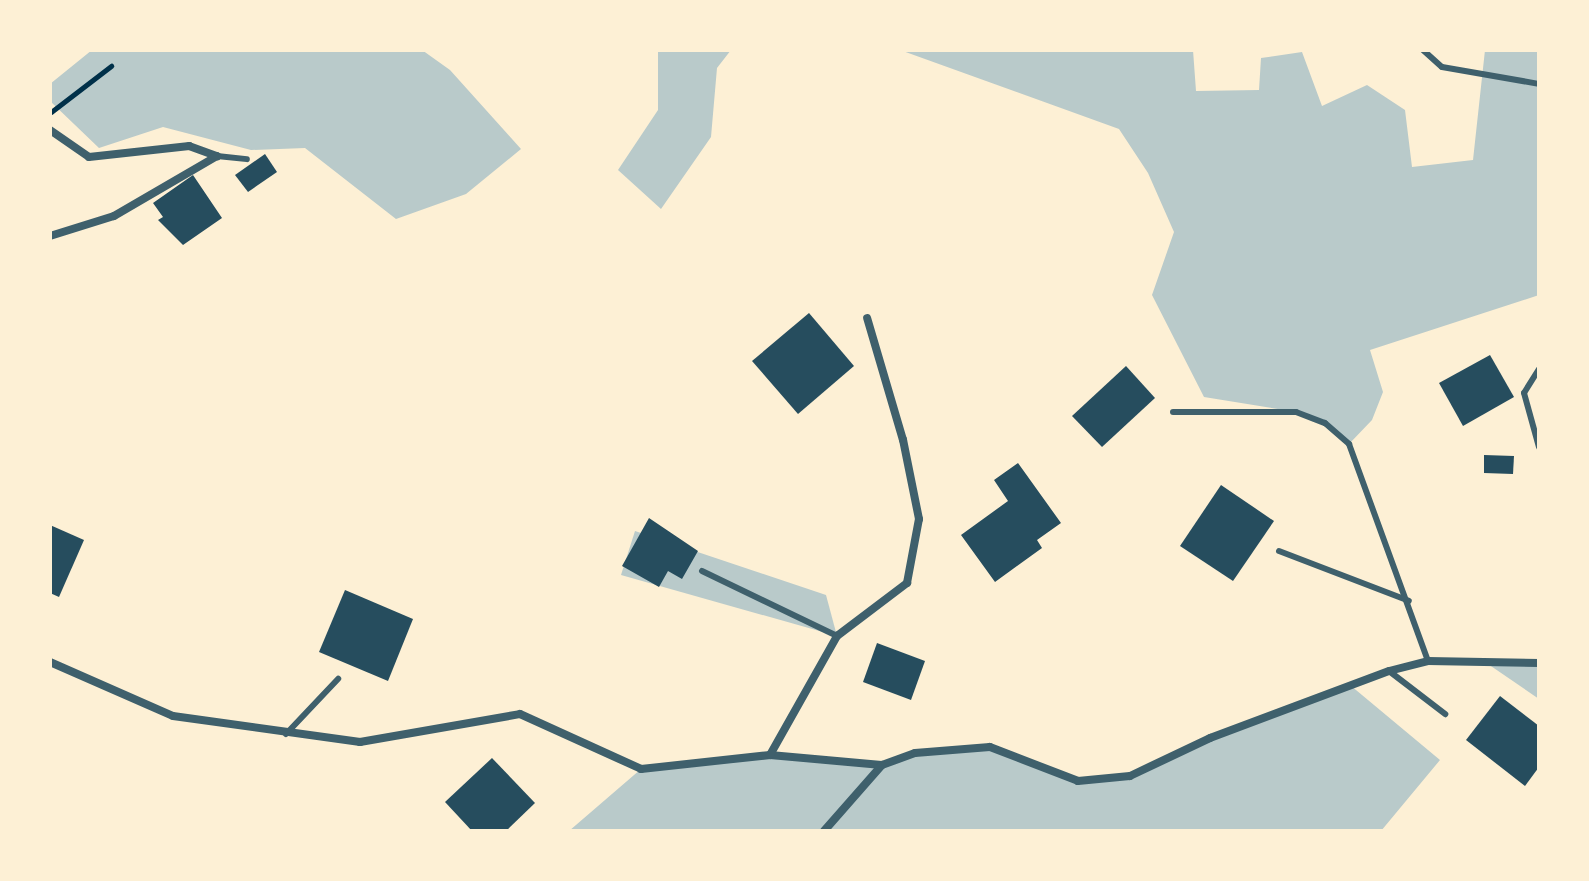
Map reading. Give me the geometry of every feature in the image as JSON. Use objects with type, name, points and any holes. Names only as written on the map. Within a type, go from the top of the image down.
[{"type":"street","points":[[50,130],[89,157],[189,146],[217,156]]},
{"type":"street","points":[[50,236],[114,216],[217,156]]},
{"type":"street","points":[[770,755],[837,636],[907,583],[919,519],[903,440],[867,318]]},
{"type":"street","points":[[50,662],[173,716],[286,734],[360,742],[520,714],[641,769],[770,755],[882,765],[915,753],[990,747],[1078,781],[1130,776],[1210,738],[1389,671],[1428,661],[1539,663]]},
{"type":"street","points":[[824,831],[882,765]]},
{"type":"lane","points":[[1423,50],[1442,67],[1539,84]]},
{"type":"lane","points":[[217,156],[247,159]]},
{"type":"lane","points":[[1539,369],[1524,393],[1539,447]]},
{"type":"lane","points":[[1173,412],[1296,412],[1325,423],[1349,444],[1409,601],[1428,661]]},
{"type":"lane","points":[[1279,551],[1409,601]]},
{"type":"lane","points":[[702,571],[837,636]]},
{"type":"lane","points":[[1389,671],[1445,714]]},
{"type":"lane","points":[[286,734],[338,679]]},
{"type":"path","points":[[50,112],[111,66]]},
{"type":"shaded area","points":[[92,50],[422,50],[450,70],[521,149],[466,194],[396,219],[305,148],[251,150],[163,127],[99,148],[50,101],[50,84]]},
{"type":"shaded area","points":[[658,50],[731,50],[717,68],[711,137],[661,209],[618,170],[658,110]]},
{"type":"shaded area","points":[[900,50],[1193,50],[1196,91],[1259,90],[1261,58],[1302,52],[1322,106],[1367,85],[1405,110],[1412,167],[1473,160],[1485,50],[1539,50],[1539,295],[1370,350],[1383,392],[1372,420],[1349,444],[1325,423],[1296,412],[1204,397],[1152,295],[1174,232],[1148,173],[1119,129]]},
{"type":"shaded area","points":[[635,531],[826,595],[837,636],[621,575]]},
{"type":"shaded area","points":[[1485,662],[1539,663],[1539,699]]},
{"type":"shaded area","points":[[1350,685],[1440,760],[1381,831],[569,831],[641,769],[770,755],[882,765],[915,753],[990,747],[1077,781],[1130,776],[1210,738]]},
{"type":"building","points":[[265,154],[277,172],[248,192],[235,175]]},
{"type":"building","points":[[193,175],[222,218],[183,245],[158,220],[163,217],[153,203]]},
{"type":"building","points":[[809,313],[854,366],[798,414],[752,361]]},
{"type":"building","points":[[1490,355],[1514,397],[1463,426],[1439,383]]},
{"type":"building","points":[[1126,366],[1155,398],[1102,447],[1072,416]]},
{"type":"building","points":[[1484,455],[1514,456],[1513,474],[1484,473]]},
{"type":"building","points":[[1018,463],[1061,523],[1037,540],[1042,548],[995,582],[961,535],[1008,501],[994,480]]},
{"type":"building","points":[[1221,485],[1274,521],[1233,581],[1180,546]]},
{"type":"building","points":[[649,518],[698,551],[682,579],[668,571],[659,587],[622,566]]},
{"type":"building","points":[[50,525],[84,540],[59,597],[50,593]]},
{"type":"building","points":[[345,590],[413,619],[388,681],[319,652]]},
{"type":"building","points":[[877,643],[925,661],[911,700],[863,682]]},
{"type":"building","points":[[1500,696],[1539,726],[1539,767],[1525,786],[1466,740]]},
{"type":"building","points":[[492,758],[535,803],[506,831],[472,831],[445,802]]}]
